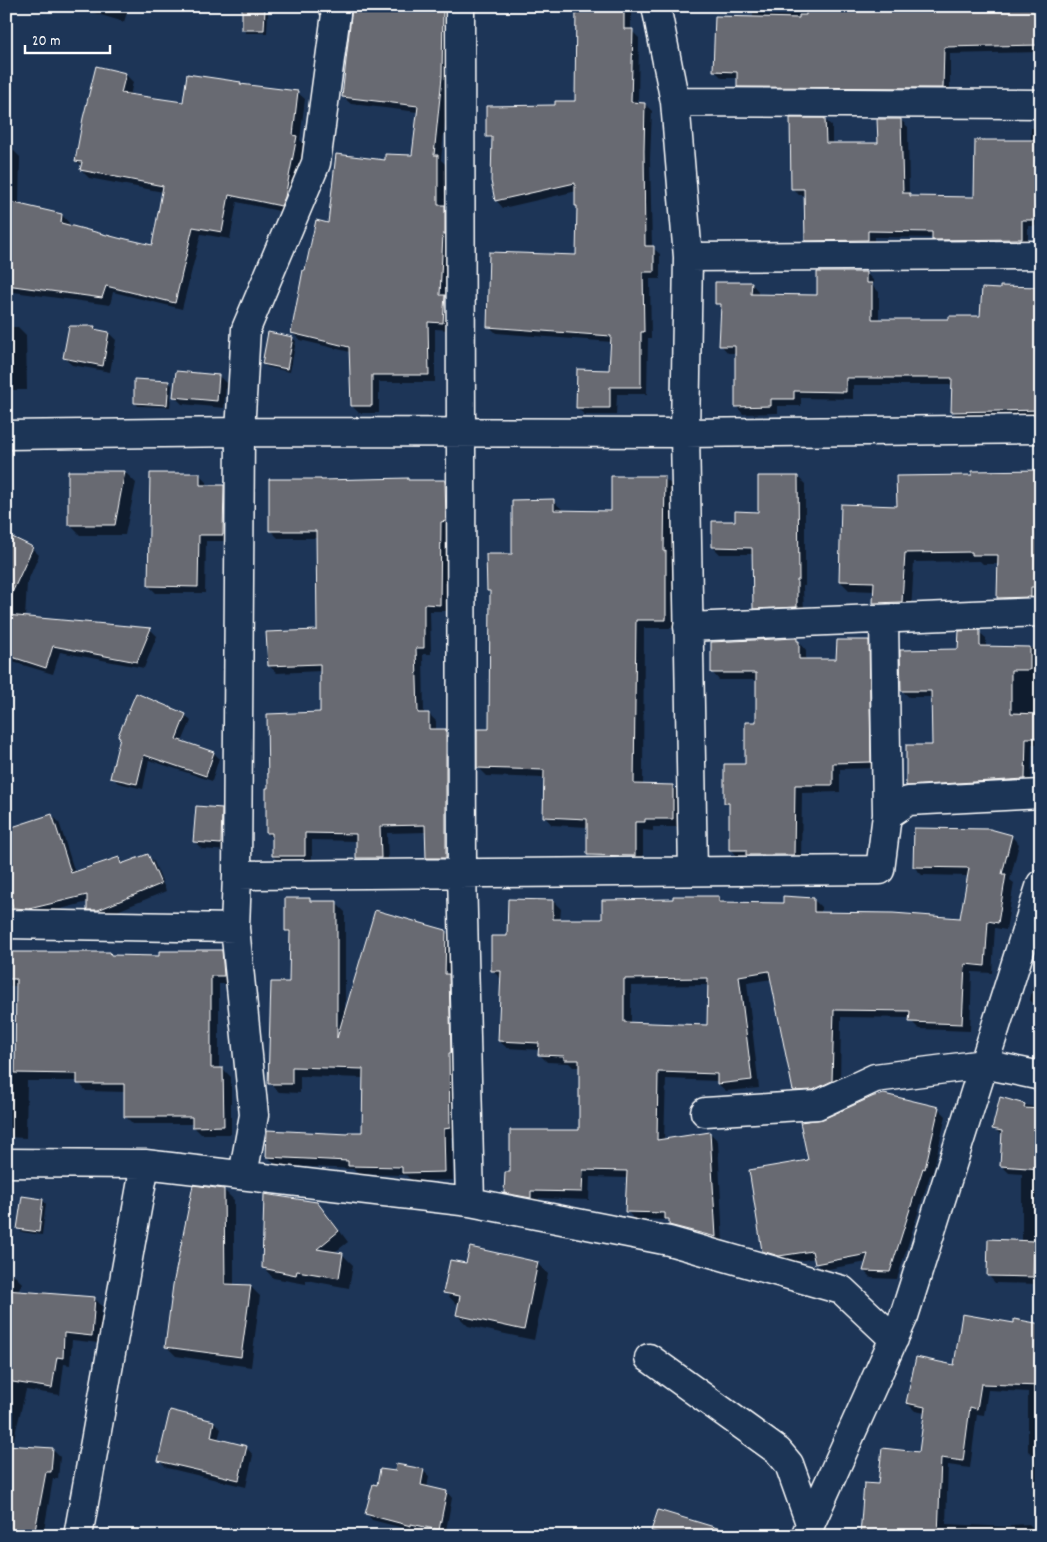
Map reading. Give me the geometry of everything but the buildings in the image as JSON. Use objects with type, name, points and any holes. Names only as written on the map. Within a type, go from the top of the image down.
[{"type":"street","points":[[243,1175],[254,1115],[235,928],[240,432],[246,329],[316,162],[336,14],[333,6]]},
{"type":"street","points":[[460,6],[462,873],[470,1202]]},
{"type":"street","points":[[656,6],[675,102],[688,257],[685,433],[693,871]]},
{"type":"street","points":[[675,102],[1041,104]]},
{"type":"street","points":[[688,257],[1041,255]]},
{"type":"street","points":[[6,435],[240,432],[685,433],[1041,429]]},
{"type":"street","points":[[688,627],[1041,612]]},
{"type":"street","points":[[237,875],[880,870],[887,815],[884,619]]},
{"type":"street","points":[[887,815],[908,801],[1041,794]]},
{"type":"street","points":[[808,1529],[904,1316],[1041,884]]},
{"type":"street","points":[[6,924],[235,928]]},
{"type":"street","points":[[705,1112],[817,1105],[875,1078],[984,1064],[1041,1076]]},
{"type":"street","points":[[6,1163],[145,1164],[243,1175],[470,1202],[669,1241],[842,1290],[894,1339]]},
{"type":"street","points":[[78,1536],[145,1164]]},
{"type":"street","points":[[649,1358],[778,1451],[789,1464],[808,1529]]}]
